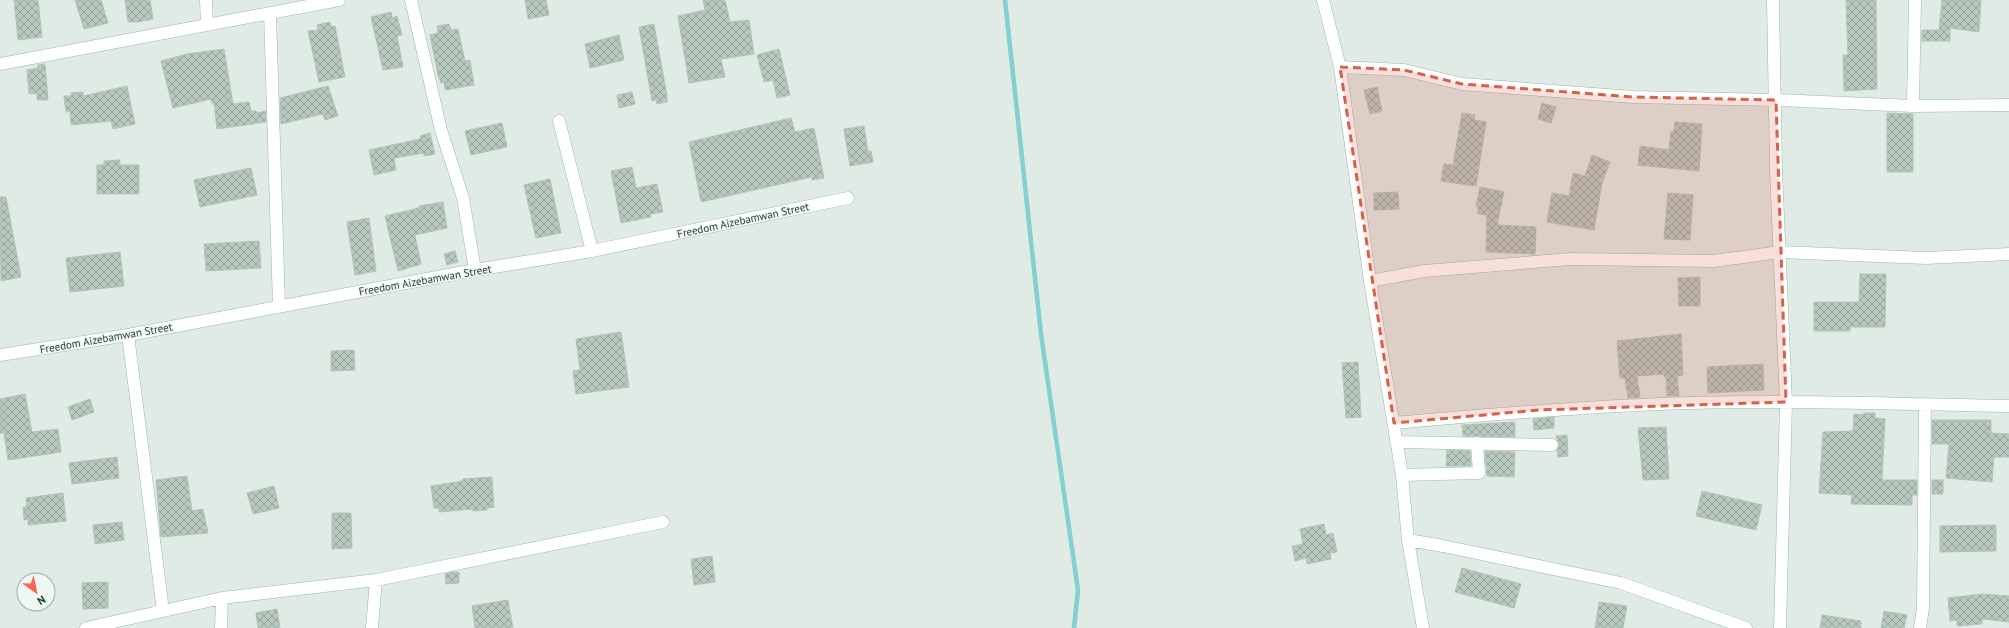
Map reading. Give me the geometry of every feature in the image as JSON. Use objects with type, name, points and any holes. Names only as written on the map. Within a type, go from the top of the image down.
[{"type":"street","points":[[206,0],[207,25]]},
{"type":"street","points":[[0,64],[339,0]]},
{"type":"street","points":[[411,0],[441,130],[464,198],[475,270]]},
{"type":"street","points":[[1323,0],[1340,67],[1370,281],[1402,475],[1408,540],[1423,628]]},
{"type":"street","points":[[1773,0],[1776,100],[1776,170],[1786,402],[1780,628]]},
{"type":"street","points":[[1912,106],[1915,0]]},
{"type":"street","points":[[270,13],[279,306]]},
{"type":"street","points":[[1340,67],[1404,70],[1462,84],[1626,97],[1776,100],[1912,106],[2009,105]]},
{"type":"street","points":[[559,121],[592,251]]},
{"type":"street","name":"Freedom Aizebamwan Street","points":[[0,355],[128,335],[475,270],[592,251],[848,198]]},
{"type":"street","points":[[1370,281],[1424,271],[1571,259],[1714,261],[1780,252],[1926,258],[2009,254]]},
{"type":"street","points":[[128,335],[163,611]]},
{"type":"street","points":[[1394,423],[1539,410],[1691,403],[1786,402],[2009,406]]},
{"type":"street","points":[[1920,628],[1923,608],[1925,404]]},
{"type":"street","points":[[1396,442],[1552,445]]},
{"type":"street","points":[[1402,475],[1479,473],[1477,443]]},
{"type":"street","points":[[86,628],[222,598],[376,580],[663,522]]},
{"type":"street","points":[[1408,540],[1450,547],[1621,583],[1746,628]]},
{"type":"street","points":[[372,628],[376,580]]},
{"type":"street","points":[[221,628],[222,598]]},
{"type":"highlighted area","points":[[1340,67],[1404,70],[1462,84],[1633,97],[1776,100],[1786,402],[1539,410],[1394,423]]},
{"type":"building","points":[[14,0],[38,0],[42,37],[18,40]]},
{"type":"building","points":[[75,0],[101,0],[108,23],[84,29]]},
{"type":"building","points":[[125,0],[150,0],[153,19],[128,22]]},
{"type":"building","points":[[525,0],[546,0],[549,15],[528,19]]},
{"type":"building","points":[[703,0],[725,0],[730,22],[749,20],[754,54],[721,59],[725,77],[689,83],[678,16],[705,10]]},
{"type":"building","points":[[1846,0],[1876,0],[1877,89],[1844,91],[1843,55],[1848,55]]},
{"type":"building","points":[[1942,0],[1981,0],[1979,32],[1950,28],[1950,41],[1922,41],[1922,30],[1939,30]]},
{"type":"building","points":[[391,12],[392,18],[397,16],[402,35],[397,36],[403,67],[383,70],[371,17]]},
{"type":"building","points":[[330,22],[331,27],[335,26],[345,77],[319,82],[308,31],[318,30],[317,25]]},
{"type":"building","points":[[449,24],[451,30],[458,29],[465,61],[470,60],[474,85],[445,90],[444,82],[441,83],[438,75],[430,35],[438,33],[437,26]]},
{"type":"building","points":[[654,24],[667,96],[667,102],[657,104],[656,100],[652,101],[639,27]]},
{"type":"building","points":[[619,35],[624,60],[590,68],[585,44]]},
{"type":"building","points":[[224,49],[233,104],[249,102],[251,111],[256,111],[257,113],[266,111],[266,122],[217,129],[214,103],[212,103],[211,99],[173,108],[161,61],[187,54]]},
{"type":"building","points":[[779,49],[790,95],[777,98],[773,80],[764,82],[757,55]]},
{"type":"building","points":[[45,64],[48,100],[37,100],[37,93],[29,94],[27,70],[38,68],[38,65]]},
{"type":"building","points":[[127,86],[135,124],[113,129],[111,121],[71,125],[70,111],[66,112],[64,96],[72,96],[71,93],[83,92],[83,96]]},
{"type":"building","points":[[328,86],[338,116],[325,120],[323,114],[281,124],[280,98]]},
{"type":"building","points":[[1377,87],[1382,111],[1370,114],[1364,90]]},
{"type":"building","points":[[632,92],[635,104],[619,108],[617,95]]},
{"type":"building","points":[[1542,103],[1556,107],[1551,123],[1538,119]]},
{"type":"building","points":[[1462,113],[1475,115],[1474,120],[1486,122],[1476,186],[1441,181],[1444,164],[1453,165]]},
{"type":"building","points":[[1887,113],[1913,114],[1913,172],[1887,172]]},
{"type":"building","points":[[791,118],[795,132],[814,128],[824,178],[812,180],[812,177],[701,202],[689,142]]},
{"type":"building","points":[[1675,122],[1702,124],[1699,171],[1638,165],[1640,146],[1669,150],[1671,131],[1674,131]]},
{"type":"building","points":[[502,123],[507,147],[471,155],[465,131]]},
{"type":"building","points":[[864,126],[868,152],[871,151],[873,162],[850,166],[844,129]]},
{"type":"building","points":[[430,133],[435,154],[424,156],[424,153],[394,158],[396,170],[374,175],[369,150],[420,139],[420,136]]},
{"type":"building","points":[[1592,155],[1610,162],[1602,183],[1594,230],[1547,222],[1552,193],[1569,196],[1573,173],[1585,176]]},
{"type":"building","points":[[120,160],[120,165],[139,165],[139,194],[97,194],[97,165],[104,165],[104,161]]},
{"type":"building","points":[[632,167],[636,188],[657,184],[663,212],[650,214],[651,217],[621,223],[611,171]]},
{"type":"building","points":[[251,168],[257,195],[200,207],[194,180]]},
{"type":"building","points":[[550,179],[561,233],[536,238],[524,185]]},
{"type":"building","points":[[1480,187],[1504,192],[1497,225],[1536,227],[1535,254],[1486,252],[1487,215],[1478,214],[1478,206],[1476,206]]},
{"type":"building","points":[[1398,192],[1399,209],[1374,210],[1374,193]]},
{"type":"building","points":[[1668,193],[1693,195],[1690,240],[1664,239]]},
{"type":"building","points":[[0,197],[6,197],[21,277],[1,281]]},
{"type":"building","points":[[443,202],[447,228],[415,235],[421,264],[398,271],[385,216],[419,208],[419,206]]},
{"type":"building","points":[[369,218],[376,271],[355,275],[347,222]]},
{"type":"building","points":[[259,241],[261,268],[206,271],[204,244]]},
{"type":"building","points":[[455,251],[458,262],[447,265],[444,254]]},
{"type":"building","points":[[120,252],[124,286],[70,292],[66,258]]},
{"type":"building","points":[[1860,274],[1886,274],[1885,327],[1850,327],[1850,331],[1814,331],[1814,302],[1859,302]]},
{"type":"building","points":[[1700,277],[1700,306],[1679,306],[1678,278]]},
{"type":"building","points":[[621,332],[629,387],[576,394],[573,371],[580,370],[576,339]]},
{"type":"building","points":[[1681,334],[1683,375],[1677,376],[1679,396],[1667,396],[1666,376],[1664,377],[1664,374],[1637,376],[1640,397],[1628,398],[1625,378],[1620,378],[1617,341]]},
{"type":"building","points":[[354,350],[355,370],[331,371],[331,351]]},
{"type":"building","points":[[1358,362],[1361,417],[1346,418],[1342,363]]},
{"type":"building","points":[[1763,364],[1764,390],[1708,393],[1707,367]]},
{"type":"building","points":[[25,394],[32,432],[58,429],[61,452],[8,460],[4,433],[0,433],[0,399]]},
{"type":"building","points":[[90,399],[94,412],[72,420],[68,407]]},
{"type":"building","points":[[1864,413],[1875,413],[1875,418],[1885,419],[1882,480],[1917,480],[1917,495],[1912,495],[1912,505],[1851,504],[1852,495],[1819,493],[1823,432],[1853,431],[1854,414],[1864,415]]},
{"type":"building","points":[[1554,417],[1554,428],[1534,430],[1533,419]]},
{"type":"building","points":[[1932,420],[1991,420],[1991,433],[2009,434],[2009,457],[1994,457],[1992,482],[1946,478],[1949,444],[1932,444]]},
{"type":"building","points":[[1515,422],[1515,437],[1463,436],[1462,425]]},
{"type":"building","points":[[1666,427],[1669,479],[1643,480],[1638,428]]},
{"type":"building","points":[[1567,435],[1568,456],[1558,457],[1557,450],[1559,445],[1556,436]]},
{"type":"building","points":[[1447,450],[1470,451],[1471,466],[1446,466]]},
{"type":"building","points":[[1485,451],[1515,452],[1514,477],[1487,476]]},
{"type":"building","points":[[117,457],[119,478],[72,484],[69,463]]},
{"type":"building","points":[[187,476],[192,511],[203,509],[208,533],[161,537],[156,480]]},
{"type":"building","points":[[492,477],[494,507],[487,508],[487,510],[473,511],[473,509],[439,512],[439,508],[434,508],[431,486],[463,481],[463,479]]},
{"type":"building","points":[[1932,480],[1943,480],[1943,494],[1932,494]]},
{"type":"building","points":[[274,486],[279,508],[253,514],[247,493]]},
{"type":"building","points":[[1702,491],[1762,505],[1756,530],[1696,516]]},
{"type":"building","points":[[63,493],[66,521],[28,525],[28,519],[24,520],[23,507],[27,507],[26,498]]},
{"type":"building","points":[[332,513],[351,513],[352,548],[332,549]]},
{"type":"building","points":[[122,522],[124,540],[95,544],[93,525]]},
{"type":"building","points":[[1324,524],[1326,535],[1333,533],[1337,552],[1330,553],[1331,559],[1307,564],[1306,558],[1295,561],[1292,546],[1303,544],[1300,529]]},
{"type":"building","points":[[1996,525],[1996,551],[1940,552],[1940,526]]},
{"type":"building","points":[[712,556],[715,582],[694,585],[691,559]]},
{"type":"building","points":[[1462,568],[1521,584],[1514,608],[1455,592]]},
{"type":"building","points":[[459,572],[459,583],[446,584],[445,574]]},
{"type":"building","points":[[108,582],[108,608],[83,609],[82,583]]},
{"type":"building","points":[[1982,594],[2009,596],[2009,622],[1982,619],[1982,624],[1957,626],[1957,620],[1950,621],[1948,598]]},
{"type":"building","points":[[508,600],[513,628],[475,628],[472,606]]},
{"type":"building","points":[[1599,602],[1627,606],[1623,628],[1595,628]]},
{"type":"building","points":[[277,609],[280,628],[258,628],[256,613]]},
{"type":"building","points":[[1884,611],[1907,615],[1904,628],[1881,628]]},
{"type":"building","points":[[1822,615],[1861,621],[1861,628],[1820,628]]},
{"type":"waterway","points":[[1005,0],[1041,334],[1078,590],[1074,628]]}]
